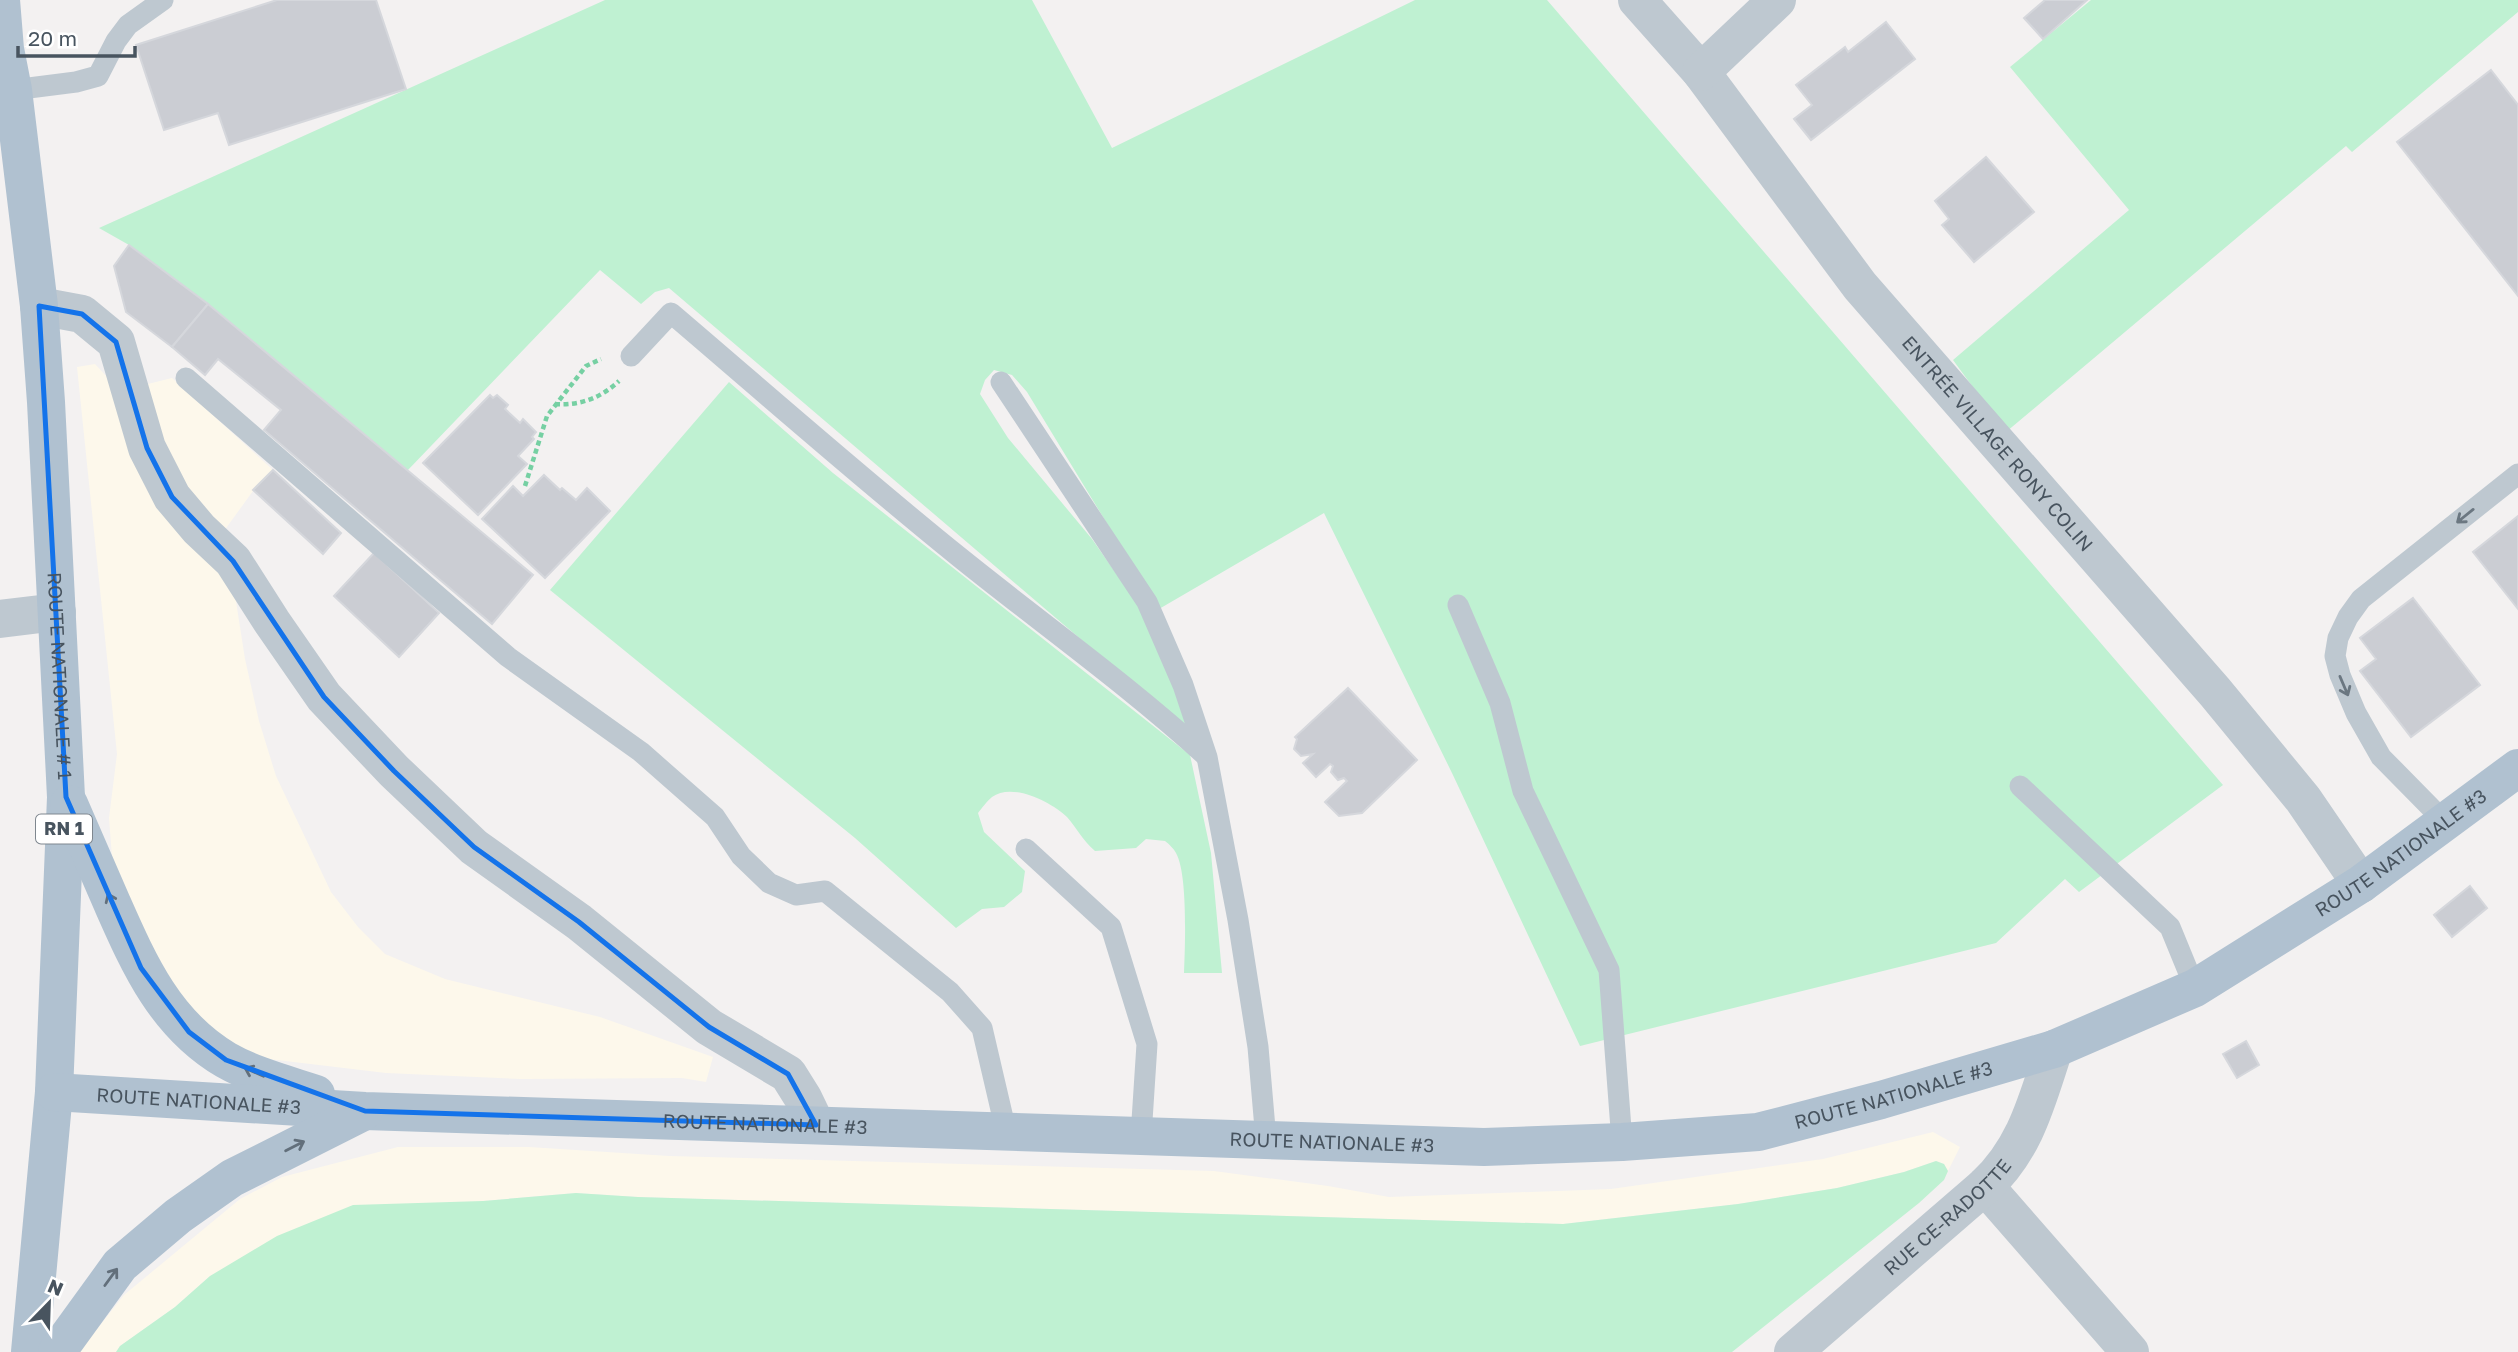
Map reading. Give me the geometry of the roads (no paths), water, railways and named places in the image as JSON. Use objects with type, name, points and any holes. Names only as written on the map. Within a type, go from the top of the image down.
[{"type":"main road","name":"ROUTE NATIONALE # 1","points":[[1,0],[39,306],[66,797],[54,1092],[30,1352]]},
{"type":"main road","name":"ROUTE NATIONALE #3","points":[[54,1092],[365,1111],[1484,1147],[1622,1142],[1758,1132],[1881,1100],[2054,1049],[2195,988],[2361,884],[2518,768]]},
{"type":"main road","points":[[66,797],[141,968],[160,997],[189,1032],[226,1059],[262,1076],[365,1111]]},
{"type":"main road","points":[[57,1352],[120,1265],[178,1216],[232,1178],[365,1111]]},
{"type":"street","name":"ENTRÉE VILLAGE RONY COLIN","points":[[1637,0],[1701,72],[1860,286],[2215,692],[2303,799],[2361,884]]},
{"type":"street","points":[[1701,72],[1777,0]]},
{"type":"street","points":[[39,306],[82,314],[116,342],[147,448],[172,497],[199,529],[233,561],[324,697],[394,771],[474,847],[579,922],[709,1027],[788,1074],[816,1125]]},
{"type":"street","points":[[0,619],[57,612]]},
{"type":"street","name":"RUE CE-RADOTTE","points":[[1793,1352],[1985,1186],[2012,1157],[2024,1136],[2054,1049]]},
{"type":"street","points":[[1985,1186],[2130,1352]]},
{"type":"lane","points":[[13,90],[76,82],[97,76],[116,41],[128,26],[163,0]]},
{"type":"lane","points":[[631,356],[671,313],[958,556],[1081,651],[1207,757]]},
{"type":"lane","points":[[186,378],[508,657],[641,752],[715,817],[741,856],[769,883],[796,895],[825,891],[950,992],[982,1028],[1006,1131]]},
{"type":"lane","points":[[1001,382],[1147,602],[1183,685],[1207,757],[1238,920],[1258,1047],[1266,1140]]},
{"type":"lane","points":[[2445,823],[2381,757],[2356,713],[2340,676],[2335,656],[2338,638],[2361,599],[2518,474]]},
{"type":"lane","points":[[1458,605],[1500,703],[1523,791],[1609,970],[1622,1142]]},
{"type":"lane","points":[[2020,786],[2170,928],[2195,988]]},
{"type":"lane","points":[[1026,849],[1111,927],[1147,1044],[1141,1136]]}]
